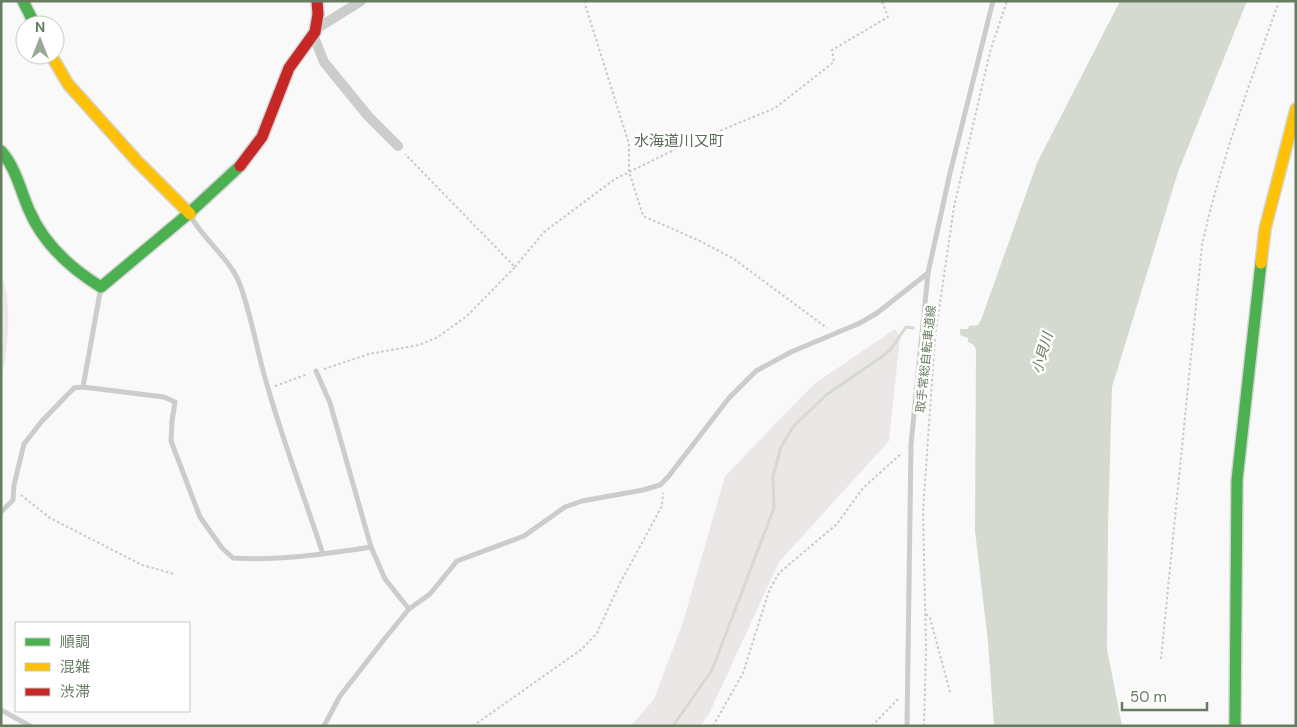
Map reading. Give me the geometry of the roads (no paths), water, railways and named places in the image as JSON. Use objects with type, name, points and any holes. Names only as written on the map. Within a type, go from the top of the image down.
[{"type":"street","points":[[23,1],[30,15]]},
{"type":"street","points":[[317,1],[318,19],[315,33],[324,62],[368,116],[398,146]]},
{"type":"street","points":[[1,150],[15,172],[32,217],[49,242],[84,277],[101,287],[190,214],[239,167],[258,144],[270,120],[285,75],[294,59],[315,33],[361,1]]},
{"type":"street","points":[[56,65],[68,84],[137,161],[190,214]]},
{"type":"street","points":[[1235,726],[1235,593],[1238,480],[1265,229],[1296,109]]},
{"type":"lane","points":[[907,726],[911,444],[928,273],[950,173],[993,1]]},
{"type":"lane","points":[[190,214],[195,224],[223,258],[238,280],[268,389],[323,554]]},
{"type":"lane","points":[[324,726],[340,696],[409,609],[430,594],[457,561],[524,536],[565,507],[582,501],[644,490],[660,485],[729,398],[756,371],[860,323],[877,313],[928,273]]},
{"type":"lane","points":[[83,387],[101,287]]},
{"type":"lane","points":[[316,371],[330,403],[371,547],[385,579],[409,609]]},
{"type":"lane","points":[[1,512],[13,500],[14,485],[24,444],[42,421],[74,388],[83,387],[164,397],[176,402],[172,421],[171,441],[200,517],[222,548],[233,558],[264,559],[323,554],[371,547]]},
{"type":"lane","points":[[1,710],[30,726]]},
{"type":"water","name":"小貝川","points":[[1120,1],[1247,1],[1178,172],[1112,387],[1107,649],[1122,726],[994,726],[988,642],[975,531],[976,350],[974,345],[968,342],[968,338],[960,335],[960,329],[968,329],[969,326],[978,325],[981,320],[1037,163]]},
{"type":"waterway","points":[[673,726],[712,670],[774,508],[773,476],[781,447],[793,427],[826,395],[891,349],[906,327],[913,328]]},
{"type":"district","name":"水海道川又町","points":[[679,141]]}]
